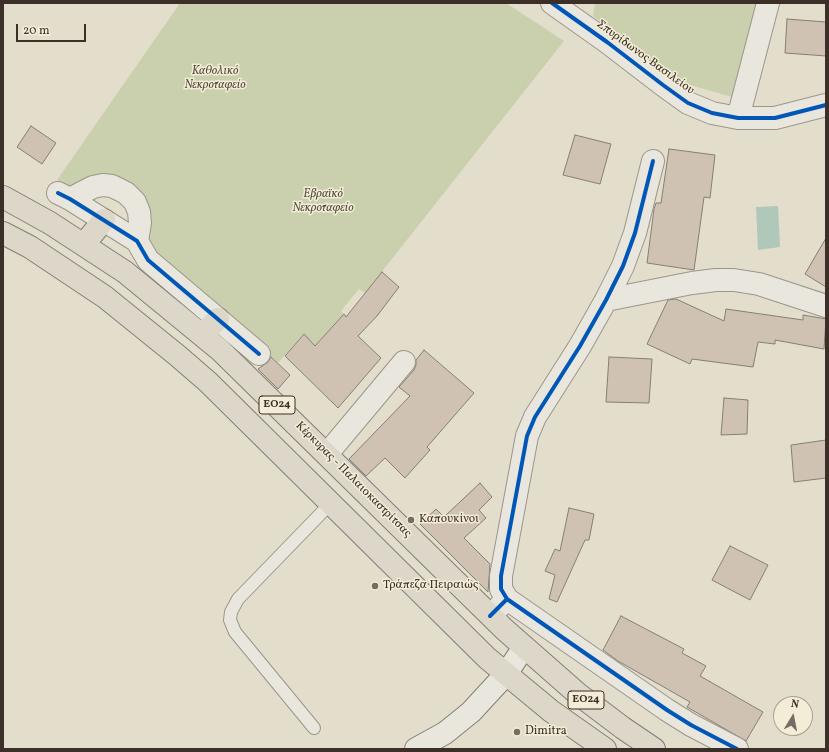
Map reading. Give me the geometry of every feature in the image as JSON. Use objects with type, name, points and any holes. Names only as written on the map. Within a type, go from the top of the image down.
[{"type":"main road","name":"Κέρκυρας - Παλαιοκαστρίτσας","points":[[3,197],[50,223],[125,272],[228,357],[490,616],[578,694],[654,749]]},
{"type":"main road","points":[[84,244],[104,220]]},
{"type":"main road","name":"ΕΟ24","points":[[3,233],[70,273],[138,322],[208,382],[487,658],[551,711],[605,749]]},
{"type":"main road","points":[[202,335],[218,319]]},
{"type":"street","name":"Σπυρίδωνος Βασιλείου","points":[[552,3],[688,102],[712,113],[738,118],[775,118],[826,105]]},
{"type":"street","points":[[738,118],[768,3]]},
{"type":"street","points":[[653,161],[635,232],[623,266],[580,346],[535,417],[526,436],[501,576],[501,589],[508,599],[667,710],[702,731],[737,749]]},
{"type":"street","points":[[137,241],[140,223],[139,212],[135,202],[126,193],[112,186],[103,185],[64,196],[137,241],[148,260],[259,354]]},
{"type":"street","points":[[606,300],[692,283],[716,280],[734,280],[759,284],[826,306]]},
{"type":"street","points":[[327,454],[404,362]]},
{"type":"street","points":[[490,616],[508,599]]},
{"type":"street","points":[[416,749],[445,733],[471,712],[506,674],[524,647]]},
{"type":"lane","points":[[314,728],[235,632],[230,620],[231,612],[238,599],[332,503]]},
{"type":"green space","name":"Εβραϊκό Νεκροταφείο","points":[[180,3],[506,3],[564,41],[365,293],[359,289],[341,311],[344,314],[315,346],[303,334],[278,363],[141,238],[135,195],[75,192],[57,180]]},
{"type":"green space","points":[[595,3],[762,3],[732,97],[690,85],[635,50],[593,16]]},
{"type":"shaded area","points":[[778,206],[780,247],[758,250],[756,207]]},
{"type":"building","points":[[787,19],[826,22],[826,56],[785,53]]},
{"type":"building","points":[[31,126],[56,143],[42,164],[17,147]]},
{"type":"building","points":[[575,135],[611,144],[600,184],[563,175]]},
{"type":"building","points":[[669,149],[715,155],[710,198],[704,197],[694,270],[647,263],[654,209],[656,203],[661,203]]},
{"type":"building","points":[[826,238],[826,287],[805,274]]},
{"type":"building","points":[[382,272],[399,287],[377,316],[358,336],[381,358],[338,408],[285,356],[304,334],[315,346],[344,314],[346,317]]},
{"type":"building","points":[[676,299],[724,321],[726,309],[803,320],[803,315],[826,319],[824,349],[775,340],[775,344],[758,342],[753,367],[692,359],[690,364],[647,344],[668,300]]},
{"type":"building","points":[[424,350],[474,393],[427,447],[430,450],[405,478],[385,458],[366,476],[349,459],[410,396],[399,387],[414,370],[416,360]]},
{"type":"building","points":[[271,357],[290,375],[278,389],[258,369],[268,362]]},
{"type":"building","points":[[609,357],[652,359],[649,403],[606,402]]},
{"type":"building","points":[[724,398],[748,400],[747,434],[721,435]]},
{"type":"building","points":[[826,440],[826,478],[794,482],[791,445]]},
{"type":"building","points":[[480,483],[492,497],[479,510],[486,518],[464,538],[490,564],[488,592],[420,524],[436,509],[444,517]]},
{"type":"building","points":[[569,508],[594,514],[589,540],[585,540],[557,602],[549,599],[555,575],[545,571],[555,549],[560,551]]},
{"type":"building","points":[[730,546],[768,565],[750,600],[712,580]]},
{"type":"building","points":[[621,616],[684,649],[682,653],[706,666],[700,676],[763,712],[746,741],[687,707],[690,702],[618,661],[603,650]]},
{"type":"cycle path","points":[[552,3],[688,103],[712,113],[738,118],[775,118],[826,105]]},
{"type":"cycle path","points":[[507,599],[501,589],[501,576],[527,436],[535,417],[580,346],[623,266],[635,233],[653,161]]},
{"type":"cycle path","points":[[58,193],[137,241],[148,260],[259,354]]},
{"type":"cycle path","points":[[490,616],[507,599],[667,710],[691,725],[737,749]]},
{"type":"place","name":"Καπουκίνοι","points":[[411,520]]},
{"type":"place","name":"Τράπεζα Πειραιώς","points":[[375,586]]},
{"type":"place","name":"Dimitra","points":[[517,732]]},
{"type":"park label","name":"Καθολικό Νεκροταφείο","points":[[215,79]]}]
